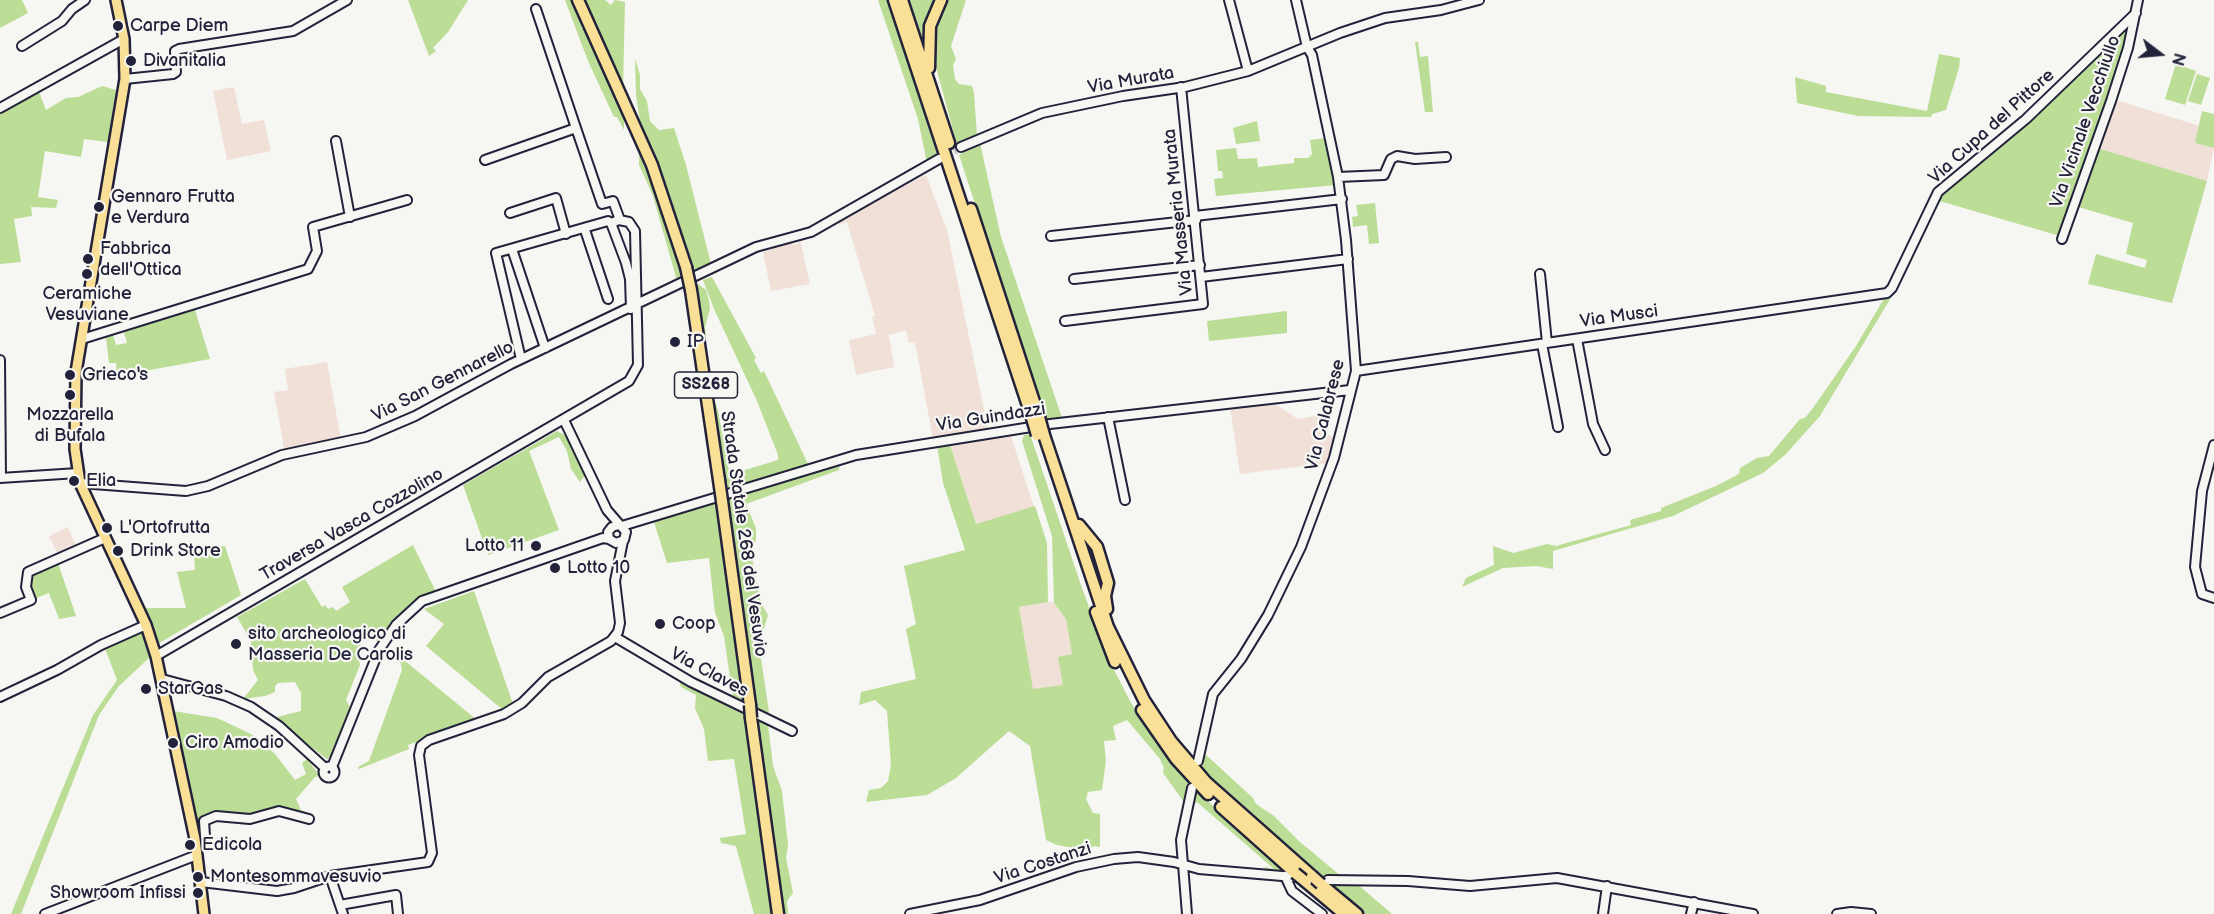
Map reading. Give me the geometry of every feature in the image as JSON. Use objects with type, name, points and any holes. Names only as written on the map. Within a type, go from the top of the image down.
[{"type":"highway","name":"Strada Statale 268 del Vesuvio","points":[[578,0],[665,198],[691,290],[778,914]]},
{"type":"highway","points":[[894,0],[1035,418],[1060,484],[1098,599],[1124,663],[1152,713],[1187,760],[1227,803],[1344,914]]},
{"type":"highway","points":[[902,0],[1035,418]]},
{"type":"highway","points":[[933,92],[929,62],[929,36],[934,15],[941,0]]},
{"type":"highway","points":[[1041,435],[1101,627],[1136,700],[1167,747],[1195,781],[1291,875],[1324,882],[1357,914]]},
{"type":"main road","points":[[116,0],[124,39],[125,79],[74,394],[79,478],[146,625],[156,656],[197,855],[204,914]]},
{"type":"street","points":[[22,45],[62,21],[72,9],[85,0]]},
{"type":"street","points":[[125,79],[173,74],[176,68],[175,51],[179,49],[293,31],[347,0]]},
{"type":"street","points":[[1229,0],[1248,72]]},
{"type":"street","name":"Via Calabrese","points":[[1198,761],[1213,694],[1241,659],[1293,565],[1334,458],[1356,370],[1342,199],[1312,55],[1307,47],[1296,0]]},
{"type":"street","name":"Via Murata","points":[[961,147],[1048,111],[1181,87],[1248,72],[1385,18],[1441,10],[1479,0]]},
{"type":"street","points":[[2136,13],[2138,0]]},
{"type":"street","points":[[536,9],[602,204],[613,201],[620,220]]},
{"type":"street","name":"Via Vicinale Vecchiullo","points":[[2062,239],[2111,101],[2136,13]]},
{"type":"street","name":"Via Cupa del Pittore","points":[[1887,293],[1892,288],[1938,192],[2026,119],[2136,13]]},
{"type":"street","points":[[0,108],[124,39]]},
{"type":"street","name":"Via Masseria Murata","points":[[1065,321],[1202,304],[1181,87]]},
{"type":"street","points":[[485,160],[576,128]]},
{"type":"street","points":[[336,141],[350,217]]},
{"type":"street","points":[[1338,177],[1384,175],[1391,159],[1397,156],[1415,159],[1446,157]]},
{"type":"street","points":[[634,307],[756,247],[811,232],[939,159]]},
{"type":"street","points":[[510,213],[556,198],[566,234]]},
{"type":"street","points":[[1051,236],[1342,199]]},
{"type":"street","points":[[82,339],[308,269],[316,251],[314,227],[407,200]]},
{"type":"street","points":[[521,359],[496,253],[585,230],[604,222],[611,223],[620,220],[629,222],[634,231],[634,307]]},
{"type":"street","points":[[611,223],[630,279],[634,307]]},
{"type":"street","points":[[585,230],[608,299]]},
{"type":"street","points":[[512,249],[545,348]]},
{"type":"street","points":[[1201,277],[1348,259]]},
{"type":"street","points":[[1074,279],[1200,266]]},
{"type":"street","points":[[1540,274],[1545,343],[1558,427]]},
{"type":"street","name":"Via Musci","points":[[1356,370],[1887,293]]},
{"type":"street","name":"Via San Gennarello","points":[[1,478],[79,478],[186,491],[208,486],[282,455],[338,445],[382,431],[521,359],[634,307]]},
{"type":"street","name":"Traversa Vasca Cozzolino","points":[[156,656],[625,384],[635,374],[638,365],[634,307]]},
{"type":"street","points":[[1577,339],[1593,424],[1605,450]]},
{"type":"street","points":[[0,360],[1,478]]},
{"type":"street","name":"Via Guindazzi","points":[[609,536],[620,526],[645,521],[856,454],[1050,424],[1350,390]]},
{"type":"street","points":[[1108,417],[1125,500]]},
{"type":"street","points":[[201,882],[277,891],[330,876],[428,862],[432,853],[419,755],[422,746],[429,740],[504,714],[522,703],[548,677],[615,637],[620,623],[615,581],[617,560],[626,531],[607,510],[564,420]]},
{"type":"street","points":[[2214,445],[2202,491],[2195,567],[2202,594],[2214,598]]},
{"type":"street","points":[[607,510],[609,536],[617,560]]},
{"type":"street","name":"Via Guindazzi","points":[[624,539],[645,521]]},
{"type":"street","points":[[162,679],[226,696],[251,707],[285,731],[329,768],[379,650],[396,624],[422,601],[609,536],[624,539]]},
{"type":"street","points":[[0,613],[31,600],[27,587],[28,572],[105,538]]},
{"type":"street","points":[[0,697],[57,670],[101,645],[146,625]]},
{"type":"street","name":"Via Claves","points":[[615,637],[691,682],[792,731]]},
{"type":"street","points":[[1187,914],[1181,864],[1181,840],[1192,788]]},
{"type":"street","points":[[205,836],[204,821],[216,816],[250,819],[279,811],[309,819]]},
{"type":"street","points":[[45,914],[65,910],[197,855]]},
{"type":"street","name":"Via Costanzi","points":[[910,914],[980,900],[1076,867],[1114,858],[1138,858],[1199,869],[1291,875]]},
{"type":"street","points":[[1291,875],[1292,891],[1322,914]]},
{"type":"street","points":[[330,876],[343,914]]},
{"type":"street","points":[[1324,882],[1408,881],[1456,886],[1557,878],[1589,882],[1753,914]]},
{"type":"street","points":[[1603,914],[1607,886]]},
{"type":"street","points":[[340,905],[396,895],[398,914]]},
{"type":"street","points":[[1690,914],[1694,902]]},
{"type":"street","points":[[1837,914],[1851,912],[1871,914]]},
{"type":"shaded area","points":[[234,87],[242,124],[264,120],[271,151],[227,160],[213,91]]},
{"type":"shaded area","points":[[2113,99],[2200,126],[2195,143],[2214,148],[2207,181],[2094,147]]},
{"type":"shaded area","points":[[926,175],[947,230],[988,429],[933,439],[915,342],[909,343],[906,330],[889,335],[894,367],[856,375],[849,340],[876,334],[872,317],[875,316],[847,222],[840,225],[836,221]]},
{"type":"shaded area","points":[[800,239],[810,284],[771,291],[763,252],[790,242],[793,245],[799,243]]},
{"type":"shaded area","points":[[327,362],[341,440],[293,448],[285,453],[274,392],[288,390],[285,369]]},
{"type":"shaded area","points":[[1272,402],[1298,419],[1322,415],[1318,428],[1336,439],[1328,463],[1240,474],[1230,407]]},
{"type":"shaded area","points":[[1010,433],[1034,507],[976,524],[949,442]]},
{"type":"shaded area","points":[[68,527],[77,548],[59,557],[49,536]]},
{"type":"shaded area","points":[[1054,603],[1066,619],[1072,654],[1063,685],[1033,690],[1019,607]]},
{"type":"green space","points":[[0,0],[22,0],[28,13],[0,28]]},
{"type":"green space","points":[[408,0],[468,0],[448,32],[433,48],[436,51],[429,56]]},
{"type":"green space","points":[[565,0],[573,0],[624,114],[624,130],[617,117],[614,117],[588,61]]},
{"type":"green space","points":[[583,0],[605,0],[611,5],[615,0],[625,2],[623,89]]},
{"type":"green space","points":[[878,0],[889,0],[939,156],[927,163],[918,119]]},
{"type":"green space","points":[[910,0],[940,0],[926,54]]},
{"type":"green space","points":[[947,0],[966,0],[951,46],[956,59],[953,65],[955,79],[959,84],[972,86],[977,135],[957,145],[932,52],[937,21]]},
{"type":"green space","points":[[2132,20],[2117,77],[2085,159],[2060,236],[1936,200],[2018,131]]},
{"type":"green space","points":[[1415,42],[1418,42],[1420,57],[1428,56],[1433,112],[1425,112]]},
{"type":"green space","points":[[1939,54],[1960,58],[1959,68],[1946,110],[1932,114],[1931,117],[1858,116],[1797,103],[1795,77],[1826,86],[1826,92],[1927,111]]},
{"type":"green space","points":[[635,59],[640,75],[640,89],[647,101],[650,121],[659,130],[674,128],[686,165],[711,264],[692,273],[661,176],[642,134],[636,95]]},
{"type":"green space","points":[[2176,64],[2196,71],[2185,105],[2165,99]]},
{"type":"green space","points":[[2197,74],[2210,78],[2201,105],[2188,101]]},
{"type":"green space","points":[[102,86],[116,90],[108,142],[84,139],[81,157],[45,151],[38,197],[58,200],[56,208],[31,207],[32,216],[14,219],[21,262],[0,264],[0,113],[38,89],[46,110],[66,98],[78,97]]},
{"type":"green space","points":[[2202,111],[2214,114],[2214,148],[2195,143]]},
{"type":"green space","points":[[1257,121],[1260,141],[1236,144],[1233,128]]},
{"type":"green space","points":[[1326,138],[1336,185],[1216,196],[1214,179],[1223,178],[1222,171],[1218,171],[1216,150],[1236,148],[1238,159],[1257,158],[1258,167],[1294,163],[1294,158],[1308,158],[1312,154],[1310,140]]},
{"type":"green space","points":[[980,143],[1001,237],[1062,418],[1046,420],[959,155]]},
{"type":"green space","points":[[2094,147],[2207,181],[2172,303],[2088,284],[2096,254],[2145,268],[2147,260],[2126,254],[2133,223],[2075,206]]},
{"type":"green space","points":[[639,148],[649,168],[678,256],[681,279],[677,281],[653,196],[639,165]]},
{"type":"green space","points":[[1375,203],[1379,243],[1369,244],[1367,225],[1353,227],[1352,217],[1358,216],[1356,205]]},
{"type":"green space","points":[[712,277],[756,358],[754,360],[761,373],[764,371],[809,466],[725,490],[713,396],[718,410],[729,472],[732,474],[778,460],[778,455],[757,401],[703,280]]},
{"type":"green space","points":[[698,284],[706,290],[710,309],[704,339],[694,285]]},
{"type":"green space","points":[[1892,296],[1820,416],[1785,455],[1763,473],[1673,516],[1553,551],[1553,569],[1536,566],[1503,568],[1462,587],[1466,578],[1494,565],[1493,546],[1513,553],[1547,544],[1556,546],[1631,525],[1630,520],[1661,511],[1661,508],[1716,486],[1739,474],[1740,468],[1757,458],[1769,456],[1800,419],[1805,418],[1813,408],[1856,346],[1885,297]]},
{"type":"green space","points":[[195,310],[210,359],[117,376],[116,363],[109,363],[106,338],[113,335],[116,345],[127,343],[124,332]]},
{"type":"green space","points":[[1287,311],[1287,333],[1209,341],[1207,321]]},
{"type":"green space","points":[[557,431],[568,437],[586,474],[580,482],[571,469],[567,451],[559,437],[529,451],[559,530],[488,555],[463,485]]},
{"type":"green space","points":[[1030,434],[1108,658],[1130,701],[1154,738],[1189,784],[1184,802],[1163,773],[1164,768],[1160,759],[1127,720],[1113,726],[1116,740],[1104,741],[1106,761],[1102,790],[1088,792],[1086,799],[1093,813],[1100,814],[1100,847],[1093,846],[1091,851],[1057,845],[1046,840],[1030,746],[1009,731],[956,778],[927,795],[866,802],[869,790],[881,788],[888,781],[891,765],[887,711],[875,700],[859,705],[861,692],[916,679],[906,629],[916,624],[904,566],[965,550],[943,483],[937,445],[949,442],[976,524],[1035,506],[1047,543],[1048,602],[1019,607],[1033,689],[1063,685],[1058,657],[1072,654],[1066,619],[1054,603],[1052,536],[1022,441],[1024,435]]},
{"type":"green space","points":[[840,464],[839,470],[746,504],[756,528],[756,540],[751,553],[761,603],[768,615],[759,645],[769,712],[768,716],[755,712],[726,499]]},
{"type":"green space","points":[[717,500],[745,704],[733,696],[724,636],[715,613],[709,558],[667,563],[654,522]]},
{"type":"green space","points":[[413,545],[436,592],[413,601],[383,633],[381,632],[378,641],[363,637],[358,654],[360,665],[346,700],[351,709],[333,756],[327,759],[273,718],[301,711],[301,693],[295,682],[278,683],[275,686],[275,692],[243,699],[258,680],[253,670],[251,641],[237,617],[305,579],[322,607],[325,605],[328,609],[333,607],[336,611],[350,602],[342,587]]},
{"type":"green space","points":[[225,546],[241,595],[156,645],[149,625],[152,624],[144,608],[186,608],[177,572],[195,570],[194,555],[199,554],[198,549]]},
{"type":"green space","points":[[58,563],[76,616],[59,619],[49,593],[34,599],[29,585],[32,574]]},
{"type":"green space","points":[[474,591],[513,704],[503,710],[426,646],[444,624],[424,609]]},
{"type":"green space","points":[[140,630],[151,656],[119,686],[99,715],[21,914],[11,914],[93,715],[117,680],[104,646]]},
{"type":"green space","points":[[399,656],[477,720],[408,745],[409,749],[359,769],[358,767],[369,761],[402,670]]},
{"type":"green space","points":[[678,677],[738,707],[746,717],[773,914],[754,914],[736,846],[721,843],[720,838],[746,834],[734,759],[708,761],[704,729],[695,708],[696,695],[681,687]]},
{"type":"green space","points":[[173,711],[217,718],[251,734],[275,754],[295,780],[306,774],[302,763],[307,759],[320,776],[315,777],[296,799],[301,810],[311,814],[307,816],[281,810],[247,818],[203,820],[197,823]]},
{"type":"green space","points":[[755,717],[768,725],[773,766],[782,791],[788,845],[786,858],[793,893],[787,901],[788,914],[782,914]]},
{"type":"green space","points":[[1204,753],[1253,798],[1256,804],[1274,816],[1300,842],[1341,876],[1322,877],[1235,803],[1201,768]]},
{"type":"green space","points":[[1196,790],[1292,875],[1264,873],[1265,867],[1274,869],[1197,802],[1191,807]]},
{"type":"green space","points":[[1327,882],[1356,883],[1392,914],[1364,914]]},
{"type":"tunnel","points":[[943,157],[961,147]]},
{"type":"place","name":"Carpe Diem","points":[[118,26]]},
{"type":"place","name":"Divanitalia","points":[[131,61]]},
{"type":"place","name":"Gennaro Frutta e Verdura","points":[[99,207]]},
{"type":"place","name":"Fabbrica dell'Ottica","points":[[88,259]]},
{"type":"place","name":"Ceramiche Vesuviane","points":[[87,274]]},
{"type":"place","name":"IP","points":[[675,342]]},
{"type":"place","name":"Grieco's","points":[[70,375]]},
{"type":"place","name":"Mozzarella di Bufala","points":[[70,395]]},
{"type":"place","name":"Elia","points":[[74,481]]},
{"type":"place","name":"L'Ortofrutta","points":[[107,528]]},
{"type":"place","name":"Lotto 11","points":[[536,546]]},
{"type":"place","name":"Drink Store","points":[[118,551]]},
{"type":"place","name":"Lotto 10","points":[[555,568]]},
{"type":"place","name":"Coop","points":[[660,624]]},
{"type":"place","name":"sito archeologico di Masseria De Carolis","points":[[236,644]]},
{"type":"place","name":"StarGas","points":[[146,689]]},
{"type":"place","name":"Ciro Amodio","points":[[173,743]]},
{"type":"place","name":"Edicola","points":[[190,845]]},
{"type":"place","name":"Montesommavesuvio","points":[[198,877]]},
{"type":"place","name":"Showroom Infissi","points":[[198,893]]}]
